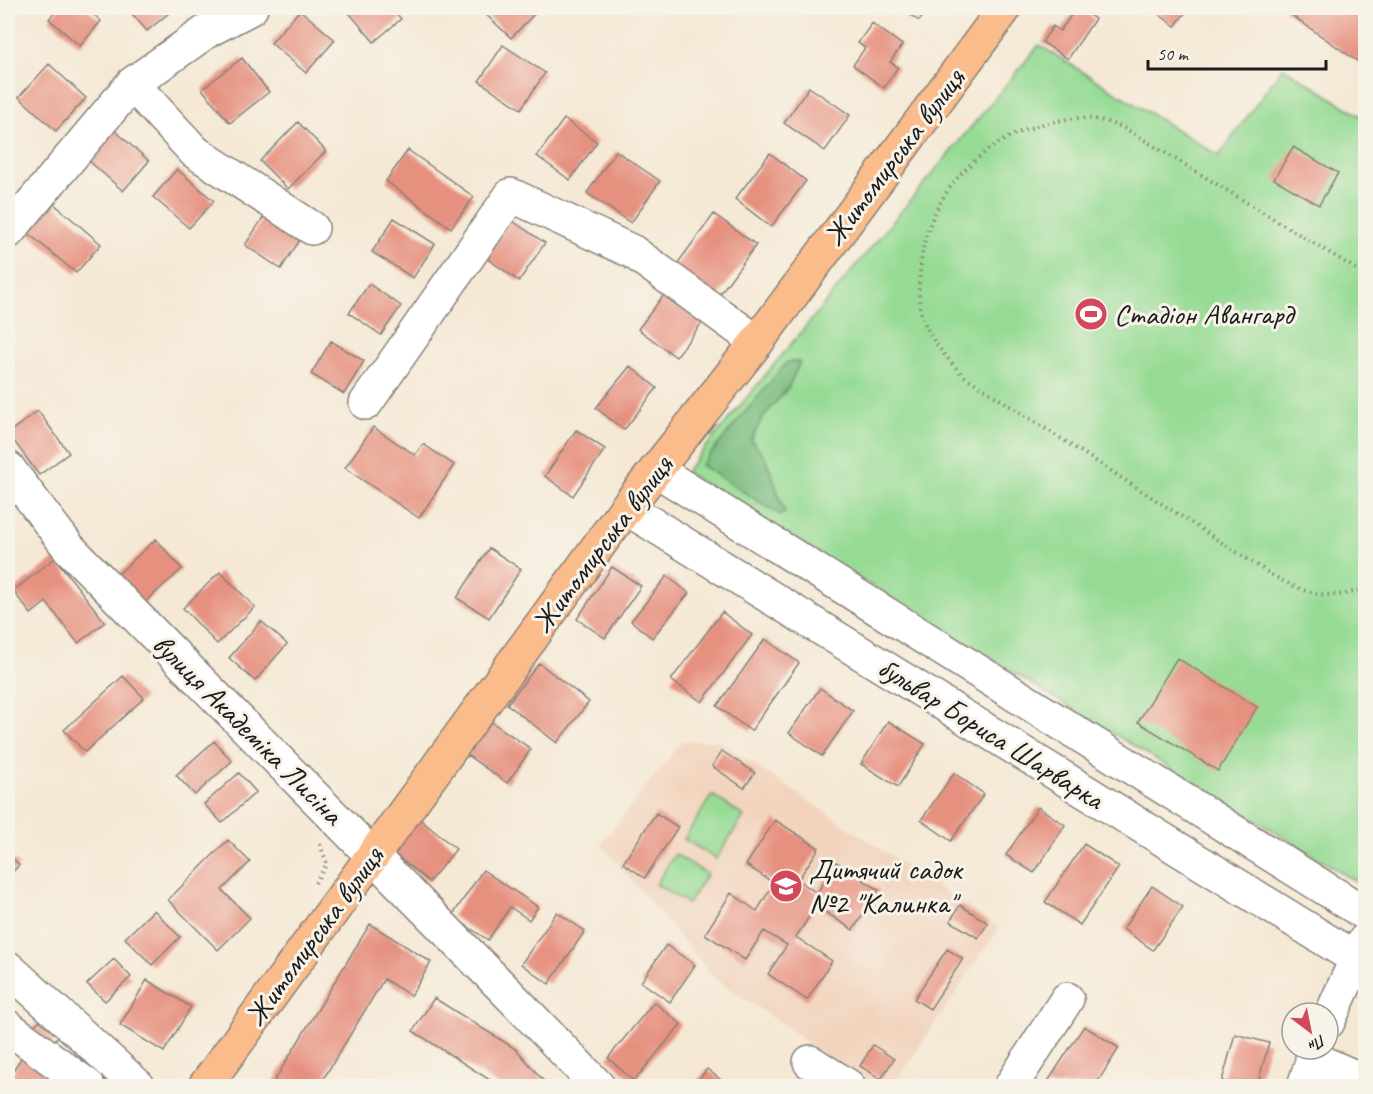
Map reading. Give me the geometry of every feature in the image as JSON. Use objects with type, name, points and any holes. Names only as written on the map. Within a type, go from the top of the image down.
[{"type":"main road","name":"Житомирська вулиця","points":[[205,1086],[626,508],[757,342],[1005,8]]},
{"type":"street","points":[[8,232],[132,84],[207,31],[251,8]]},
{"type":"street","points":[[132,84],[195,152],[312,228]]},
{"type":"street","points":[[366,403],[511,195],[633,252],[757,342]]},
{"type":"street","name":"вулиця Академіка Лисіна","points":[[8,468],[69,548],[598,1086]]},
{"type":"street","name":"бульвар Бориса Шарварка","points":[[656,470],[1365,914]]},
{"type":"street","name":"бульвар Бориса Шарварка","points":[[626,508],[1360,949]]},
{"type":"street","points":[[1337,1001],[1360,949]]},
{"type":"street","points":[[8,968],[138,1086]]},
{"type":"street","points":[[33,991],[8,1027],[88,1086]]},
{"type":"street","points":[[1011,1086],[1067,999]]},
{"type":"street","points":[[810,1062],[848,1086]]},
{"type":"street","points":[[1311,1065],[1365,1082]]},
{"type":"path","points":[[1365,275],[1126,129],[1100,120],[1067,118],[1029,128],[996,143],[967,166],[931,219],[922,251],[918,288],[923,320],[934,340],[964,376],[1294,588],[1324,596],[1365,590]]},
{"type":"path","points":[[312,888],[327,864],[315,837]]},
{"type":"shaded area","name":"Дитячий садок №2 \"Калинка\"","points":[[682,741],[719,741],[999,928],[893,1086],[859,1086],[795,1033],[715,979],[601,844]]},
{"type":"green space","name":"Стадіон Авангард","points":[[1039,45],[1219,156],[1283,67],[1365,119],[1365,887],[685,472]]},
{"type":"green space","points":[[787,362],[800,362],[788,388],[763,417],[751,440],[766,458],[785,513],[780,515],[701,465]]},
{"type":"green space","points":[[712,795],[744,816],[716,859],[684,839]]},
{"type":"green space","points":[[675,854],[707,874],[688,904],[656,884]]},
{"type":"building","points":[[59,8],[86,8],[101,21],[80,46],[49,19]]},
{"type":"building","points":[[127,8],[175,8],[147,31]]},
{"type":"building","points":[[345,8],[392,8],[401,19],[374,42]]},
{"type":"building","points":[[479,8],[540,8],[511,38]]},
{"type":"building","points":[[900,8],[929,8],[919,21]]},
{"type":"building","points":[[1076,8],[1095,19],[1068,59],[1042,42],[1053,26],[1060,31]]},
{"type":"building","points":[[1150,8],[1189,8],[1175,26]]},
{"type":"building","points":[[1285,8],[1352,8],[1366,17],[1366,67],[1284,10]]},
{"type":"building","points":[[300,10],[335,40],[306,73],[271,43]]},
{"type":"building","points":[[872,23],[902,45],[890,62],[898,67],[884,88],[853,65],[865,48],[858,43]]},
{"type":"building","points":[[503,45],[545,73],[521,109],[479,81]]},
{"type":"building","points":[[242,58],[269,92],[230,123],[202,89]]},
{"type":"building","points":[[49,64],[86,98],[56,131],[19,97]]},
{"type":"building","points":[[809,87],[850,115],[825,151],[784,123]]},
{"type":"building","points":[[564,119],[597,142],[570,180],[537,156]]},
{"type":"building","points":[[298,122],[326,151],[288,189],[260,161]]},
{"type":"building","points":[[113,129],[149,161],[123,191],[87,159]]},
{"type":"building","points":[[1293,147],[1338,173],[1319,205],[1274,179]]},
{"type":"building","points":[[408,150],[474,197],[451,228],[386,181]]},
{"type":"building","points":[[616,151],[660,181],[631,223],[587,193]]},
{"type":"building","points":[[770,153],[806,181],[771,227],[735,199]]},
{"type":"building","points":[[177,169],[214,201],[189,228],[153,197]]},
{"type":"building","points":[[53,203],[101,244],[76,273],[28,233]]},
{"type":"building","points":[[267,212],[303,235],[281,269],[245,245]]},
{"type":"building","points":[[714,214],[756,245],[716,299],[674,268]]},
{"type":"building","points":[[394,218],[435,244],[413,278],[372,252]]},
{"type":"building","points":[[511,220],[545,243],[519,281],[485,257]]},
{"type":"building","points":[[369,284],[401,306],[381,335],[349,313]]},
{"type":"building","points":[[666,292],[704,320],[676,357],[638,329]]},
{"type":"building","points":[[331,341],[364,361],[344,394],[311,374]]},
{"type":"building","points":[[8,351],[14,362],[8,366]]},
{"type":"building","points":[[630,366],[657,388],[624,430],[596,408]]},
{"type":"building","points":[[38,411],[69,453],[39,475],[8,433]]},
{"type":"building","points":[[373,427],[415,455],[423,444],[454,465],[419,518],[345,468]]},
{"type":"building","points":[[576,430],[605,449],[573,496],[545,476]]},
{"type":"building","points":[[156,539],[182,569],[143,604],[117,575]]},
{"type":"building","points":[[489,548],[521,569],[489,618],[457,598]]},
{"type":"building","points":[[55,558],[105,622],[78,643],[46,602],[31,614],[13,591]]},
{"type":"building","points":[[612,567],[641,586],[605,638],[577,619]]},
{"type":"building","points":[[220,572],[255,607],[217,644],[183,608]]},
{"type":"building","points":[[667,576],[689,593],[652,638],[631,621]]},
{"type":"building","points":[[722,612],[752,635],[702,702],[671,680]]},
{"type":"building","points":[[261,621],[287,644],[255,681],[229,658]]},
{"type":"building","points":[[765,639],[799,663],[751,731],[717,706]]},
{"type":"building","points":[[1177,658],[1257,707],[1218,771],[1138,722]]},
{"type":"building","points":[[539,663],[589,702],[557,743],[507,704]]},
{"type":"building","points":[[123,676],[144,698],[85,752],[64,730]]},
{"type":"building","points":[[820,688],[853,711],[822,756],[789,733]]},
{"type":"building","points":[[490,721],[531,749],[507,783],[467,755]]},
{"type":"building","points":[[888,721],[925,744],[898,787],[861,764]]},
{"type":"building","points":[[214,741],[232,761],[195,795],[176,775]]},
{"type":"building","points":[[722,751],[755,773],[744,788],[712,766]]},
{"type":"building","points":[[239,773],[256,792],[222,823],[204,804]]},
{"type":"building","points":[[954,773],[984,794],[951,841],[921,820]]},
{"type":"building","points":[[1038,807],[1065,825],[1034,873],[1006,855]]},
{"type":"building","points":[[656,813],[678,827],[645,878],[623,863]]},
{"type":"building","points":[[416,816],[456,849],[429,882],[389,849]]},
{"type":"building","points":[[775,820],[819,848],[798,880],[817,893],[836,862],[879,890],[853,930],[816,906],[796,937],[832,961],[807,1000],[768,974],[787,945],[764,931],[745,960],[705,934],[731,893],[757,911],[774,883],[746,865]]},
{"type":"building","points":[[228,840],[250,862],[222,890],[250,918],[218,950],[168,900]]},
{"type":"building","points":[[1084,844],[1119,867],[1080,925],[1045,902]]},
{"type":"building","points":[[8,854],[19,865],[8,877]]},
{"type":"building","points":[[483,870],[538,907],[529,920],[510,907],[488,940],[452,916]]},
{"type":"building","points":[[1152,886],[1183,907],[1153,950],[1123,929]]},
{"type":"building","points":[[960,905],[988,923],[978,938],[950,921]]},
{"type":"building","points":[[154,910],[180,937],[152,965],[125,938]]},
{"type":"building","points":[[557,912],[585,931],[549,984],[521,964]]},
{"type":"building","points":[[370,924],[431,962],[411,996],[384,979],[319,1086],[271,1086]]},
{"type":"building","points":[[666,945],[695,965],[670,1002],[641,982]]},
{"type":"building","points":[[947,949],[963,959],[930,1009],[914,999]]},
{"type":"building","points":[[114,959],[131,977],[105,1001],[87,984]]},
{"type":"building","points":[[147,980],[191,1007],[164,1052],[120,1025]]},
{"type":"building","points":[[434,998],[517,1050],[548,1086],[499,1086],[413,1031]]},
{"type":"building","points":[[654,1002],[681,1024],[634,1081],[608,1058]]},
{"type":"building","points":[[43,1018],[62,1033],[47,1048],[27,1031]]},
{"type":"building","points":[[1084,1026],[1119,1048],[1095,1086],[1045,1086]]},
{"type":"building","points":[[1235,1034],[1269,1043],[1257,1086],[1242,1086],[1222,1081]]},
{"type":"building","points":[[873,1045],[894,1059],[881,1079],[860,1066]]},
{"type":"building","points":[[23,1055],[74,1086],[8,1086],[8,1079]]},
{"type":"building","points":[[707,1069],[729,1086],[693,1086]]},
{"type":"place","name":"Стадіон Авангард","points":[[1091,314]]},
{"type":"place","name":"Дитячий садок №2 \"Калинка\"","points":[[786,886]]}]
